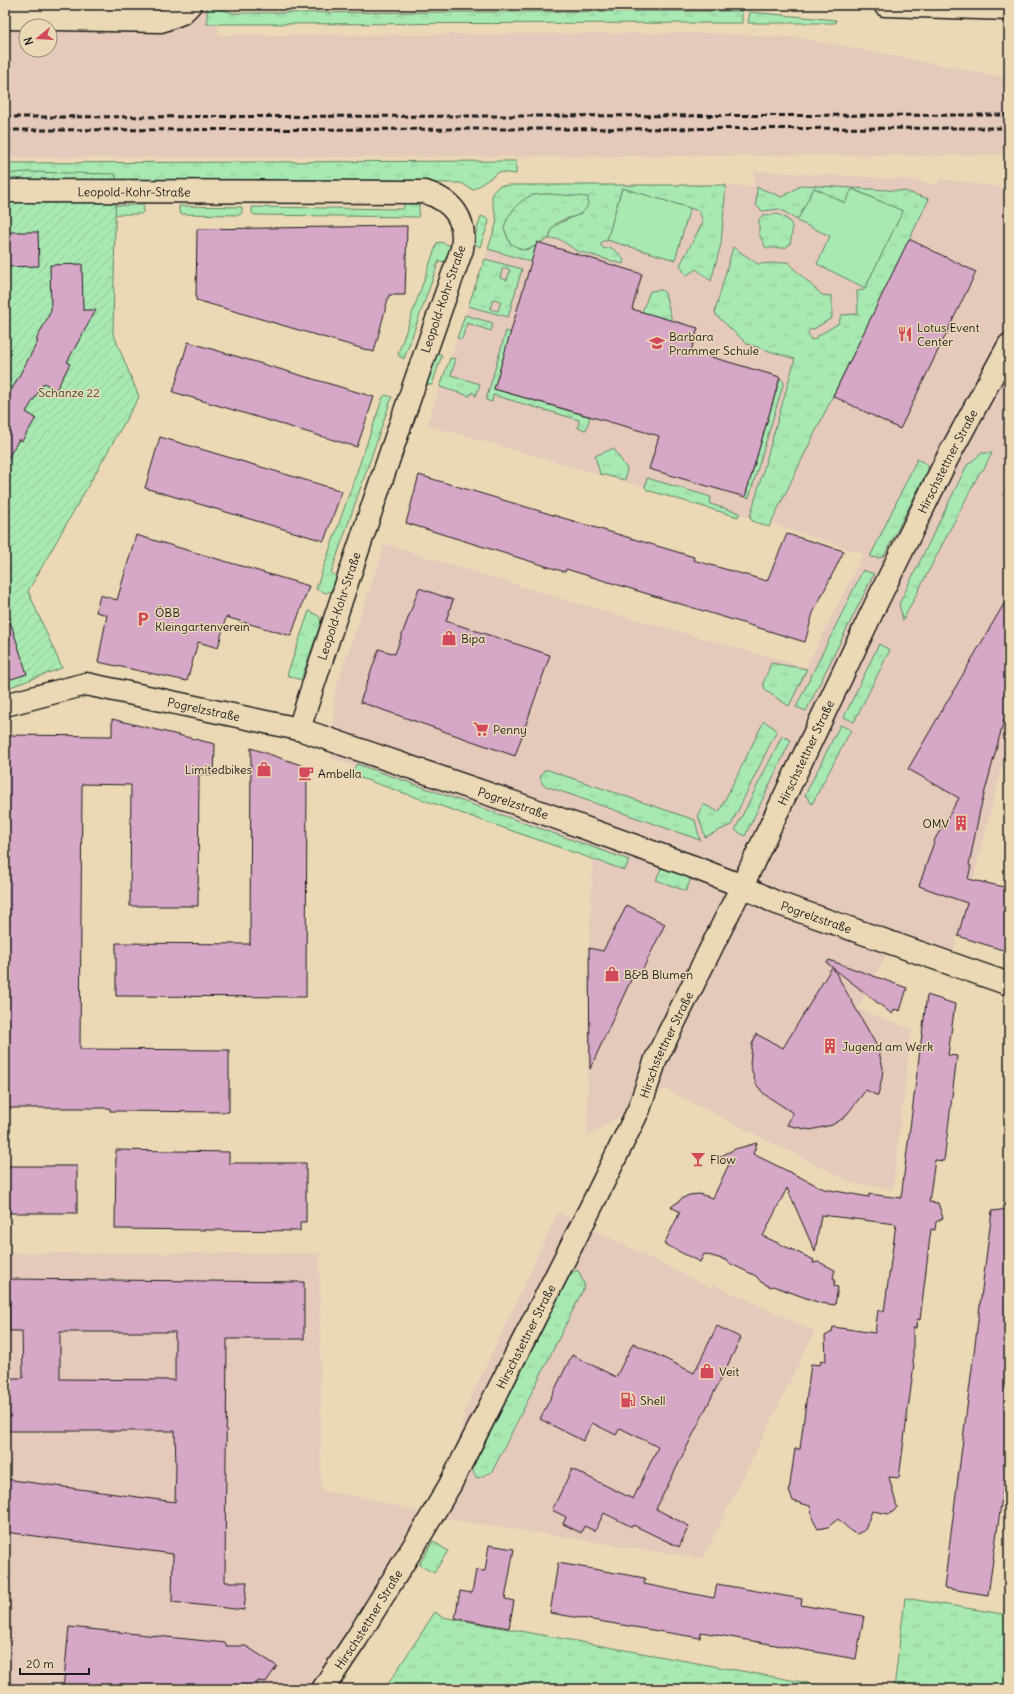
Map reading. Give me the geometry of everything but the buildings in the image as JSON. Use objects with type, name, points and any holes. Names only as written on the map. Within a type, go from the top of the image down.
[{"type":"street","points":[[5,18],[161,21],[182,13],[190,5]]},
{"type":"street","points":[[885,5],[1009,9]]},
{"type":"street","name":"Leopold-Kohr-Straße","points":[[5,191],[425,192],[438,196],[450,205],[457,214],[462,226],[464,239],[462,249],[397,434],[299,729]]},
{"type":"street","name":"Hirschstettner Straße","points":[[323,1689],[357,1638],[450,1485],[639,1109],[656,1059],[742,886],[948,457],[1009,345]]},
{"type":"street","name":"Pogrelzstraße","points":[[5,705],[86,684],[299,729],[518,804],[742,886],[777,903],[1009,984]]},
{"type":"shaded area","points":[[5,5],[215,5],[219,35],[711,33],[796,37],[1009,78],[1009,155],[5,158]]},
{"type":"shaded area","points":[[754,171],[908,179],[937,185],[940,179],[1009,188],[1009,740],[949,967],[891,946],[858,1009],[912,1029],[893,1189],[854,1184],[665,1089],[587,1137],[589,948],[593,849],[331,758],[335,690],[385,544],[556,597],[806,667],[863,554],[773,524],[427,425],[510,185],[754,186]]},
{"type":"shaded area","points":[[558,1212],[711,1288],[713,1284],[815,1331],[703,1559],[440,1518],[465,1410]]},
{"type":"shaded area","points":[[5,1253],[320,1253],[321,1490],[374,1500],[440,1518],[320,1689],[5,1689]]},
{"type":"green space","points":[[207,5],[233,13],[742,11],[742,23],[207,24]]},
{"type":"green space","points":[[750,12],[836,20],[835,23],[748,23]]},
{"type":"green space","points":[[516,161],[516,174],[499,172],[473,190],[461,183],[5,180],[5,163]]},
{"type":"green space","name":"Schanze 22","points":[[27,172],[116,174],[113,333],[139,397],[28,591],[62,668],[5,689],[5,174]]},
{"type":"green space","points":[[726,185],[721,244],[711,281],[696,269],[686,276],[680,265],[703,222],[699,211],[622,188],[607,241],[603,241],[600,244],[604,249],[610,247],[620,254],[624,261],[623,264],[577,251],[559,239],[549,239],[551,230],[555,225],[582,213],[559,196],[550,194],[533,195],[514,209],[504,228],[510,243],[525,250],[536,246],[532,262],[488,249],[497,221],[492,201],[492,193],[499,186]]},
{"type":"green space","points":[[802,185],[904,191],[929,199],[769,527],[752,521],[750,517],[795,359],[747,344],[716,315],[715,311],[733,247],[758,264],[790,262],[789,264],[822,295],[832,296],[832,318],[812,330],[809,330],[808,333],[811,340],[816,339],[816,337],[839,323],[841,315],[858,314],[857,291],[864,290],[902,211],[853,189],[845,203],[814,188],[800,217],[795,219],[780,209],[762,211],[756,205],[757,187],[782,197]]},
{"type":"green space","points":[[622,188],[690,208],[675,260],[607,240]]},
{"type":"green space","points":[[814,188],[845,203],[852,189],[903,211],[865,288],[817,264],[830,236],[797,221]]},
{"type":"green space","points":[[550,194],[588,197],[588,205],[580,214],[557,223],[551,230],[549,239],[538,243],[536,246],[522,250],[510,243],[504,228],[505,223],[519,203],[529,196]]},
{"type":"green space","points":[[405,202],[419,202],[418,217],[255,215],[252,213],[252,207],[403,209]]},
{"type":"green space","points":[[144,205],[143,212],[141,214],[38,215],[36,206]]},
{"type":"green space","points":[[179,206],[242,207],[242,213],[239,215],[181,214],[179,212]]},
{"type":"green space","points":[[777,214],[787,219],[792,226],[790,244],[785,248],[766,248],[759,234],[759,219],[763,215]]},
{"type":"green space","points":[[481,216],[488,219],[489,222],[480,247],[473,243]]},
{"type":"green space","points":[[440,242],[451,246],[445,262],[439,261],[404,359],[398,354],[437,243]]},
{"type":"green space","points":[[485,259],[522,269],[508,317],[468,306]],"holes":[[[503,267],[510,270],[507,280],[500,278]],[[493,299],[501,301],[498,311],[490,309]]]},
{"type":"green space","points":[[661,290],[665,293],[672,321],[642,312],[650,291]]},
{"type":"green space","points":[[465,315],[493,323],[491,331],[467,323],[462,339],[457,338]]},
{"type":"green space","points":[[506,331],[511,333],[494,389],[590,417],[586,430],[578,428],[579,420],[493,395],[492,402],[486,400]]},
{"type":"green space","points":[[437,353],[442,355],[432,385],[424,384]]},
{"type":"green space","points":[[450,358],[456,359],[451,375],[480,384],[476,396],[472,392],[470,396],[440,387]]},
{"type":"green space","points":[[780,378],[784,382],[749,498],[745,497]]},
{"type":"green space","points":[[386,395],[392,397],[331,573],[335,575],[336,578],[334,585],[330,591],[326,593],[316,589],[383,397]]},
{"type":"green space","points":[[614,449],[627,469],[625,480],[600,474],[595,456]]},
{"type":"green space","points":[[982,453],[992,453],[984,469],[980,472],[903,620],[899,604],[967,465]]},
{"type":"green space","points":[[917,459],[928,465],[928,470],[884,556],[880,558],[870,557]]},
{"type":"green space","points":[[647,478],[711,497],[710,504],[740,513],[738,517],[647,490],[645,487]]},
{"type":"green space","points":[[863,570],[874,574],[806,711],[796,707]]},
{"type":"green space","points":[[309,611],[319,616],[321,622],[301,680],[287,675]]},
{"type":"green space","points":[[879,644],[890,650],[854,722],[844,717]]},
{"type":"green space","points":[[771,663],[807,669],[789,706],[766,691],[763,684]]},
{"type":"green space","points":[[764,721],[777,730],[731,825],[705,837],[698,815],[703,804],[719,812]]},
{"type":"green space","points":[[840,725],[851,730],[812,804],[805,795]]},
{"type":"green space","points":[[782,736],[791,740],[745,836],[735,830]]},
{"type":"green space","points":[[357,764],[629,860],[624,870],[355,776],[352,774],[352,771]]},
{"type":"green space","points":[[544,770],[548,770],[695,820],[700,840],[543,785],[540,778]]},
{"type":"green space","points":[[662,866],[691,878],[686,891],[656,880]]},
{"type":"green space","points":[[577,1270],[585,1286],[492,1472],[478,1478],[475,1476],[472,1469],[571,1273]]},
{"type":"green space","points":[[433,1541],[448,1551],[434,1573],[419,1565]]},
{"type":"green space","points":[[905,1598],[1009,1615],[1009,1689],[894,1689]]},
{"type":"green space","points":[[435,1612],[442,1617],[841,1689],[385,1689]]},
{"type":"railway","points":[[5,117],[1009,115]]},
{"type":"railway","points":[[5,130],[1009,128]]},
{"type":"place","name":"Lotus Event Center","points":[[905,334]]},
{"type":"place","name":"Barbara Prammer Schule","points":[[657,343]]},
{"type":"place","name":"ÖBB Kleingartenverein","points":[[143,619]]},
{"type":"place","name":"Bipa","points":[[449,638]]},
{"type":"place","name":"Penny","points":[[481,729]]},
{"type":"place","name":"Limitedbikes","points":[[264,769]]},
{"type":"place","name":"Ambella","points":[[306,773]]},
{"type":"place","name":"OMV","points":[[961,823]]},
{"type":"place","name":"B&B Blumen","points":[[612,974]]},
{"type":"place","name":"Jugend am Werk","points":[[830,1046]]},
{"type":"place","name":"Flow","points":[[698,1159]]},
{"type":"place","name":"Veit","points":[[707,1371]]},
{"type":"place","name":"Shell","points":[[628,1400]]}]
